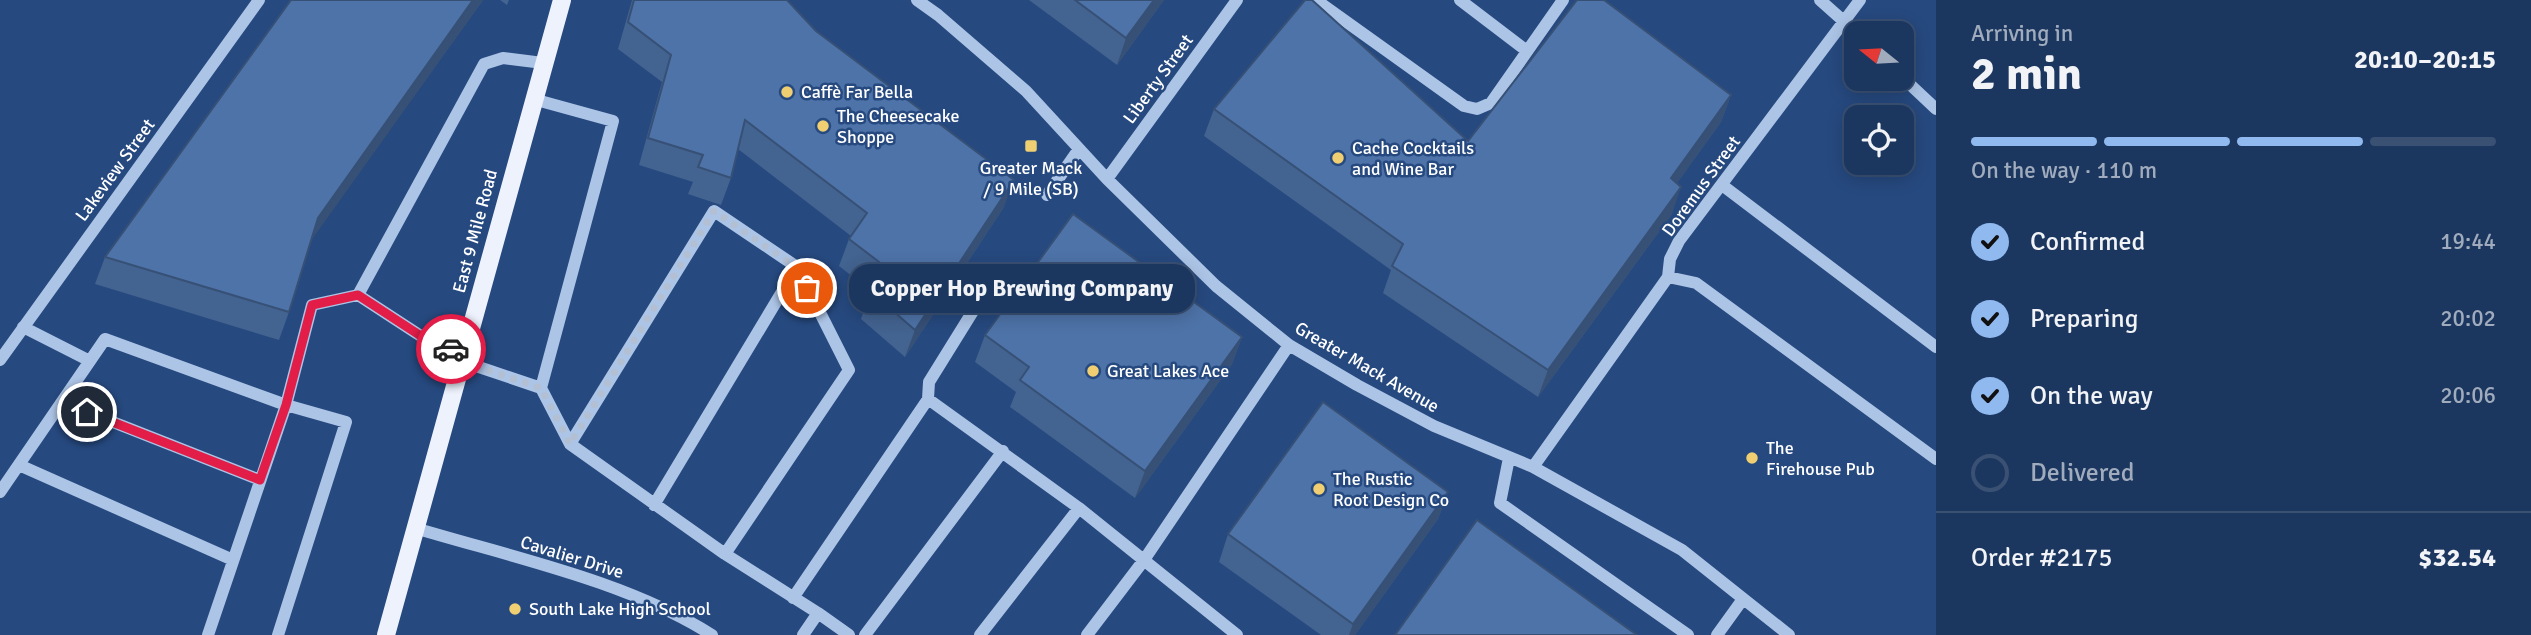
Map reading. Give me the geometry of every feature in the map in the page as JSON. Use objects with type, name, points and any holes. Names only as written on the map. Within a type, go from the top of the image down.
[{"type":"main road","name":"East 9 Mile Road","points":[[386,635],[562,0]]},
{"type":"street","name":"Lakeview Street","points":[[0,360],[258,0]]},
{"type":"street","name":"Greater Mack Avenue","points":[[917,0],[1026,91],[1107,179],[1216,286],[1290,345],[1434,426],[1533,467],[1682,550],[1789,635]]},
{"type":"street","name":"Liberty Street","points":[[1107,179],[1237,0]]},
{"type":"street","points":[[1315,0],[1464,106],[1477,109],[1491,103],[1563,0]]},
{"type":"street","points":[[1460,0],[1527,51]]},
{"type":"street","points":[[1820,0],[1845,21]]},
{"type":"street","name":"Doremus Street","points":[[1845,21],[1860,0]]},
{"type":"street","name":"Doremus Street","points":[[1533,467],[1668,277],[1670,259],[1679,242],[1844,22]]},
{"type":"street","points":[[358,295],[484,64],[503,58],[543,63]]},
{"type":"street","points":[[1914,88],[1936,109]]},
{"type":"street","points":[[533,99],[613,121],[541,388]]},
{"type":"street","points":[[1047,195],[1079,149]]},
{"type":"street","points":[[1722,185],[1936,347]]},
{"type":"street","points":[[570,444],[714,211],[796,267],[849,370],[724,554]]},
{"type":"street","points":[[654,505],[796,267]]},
{"type":"street","points":[[1668,277],[1696,283],[1936,459]]},
{"type":"street","points":[[208,635],[286,405],[312,305],[358,295],[427,340],[541,388],[570,444],[724,554],[849,635]]},
{"type":"street","points":[[793,598],[928,399],[929,382],[983,295]]},
{"type":"street","points":[[23,327],[90,361]]},
{"type":"street","points":[[0,492],[106,339],[286,405],[346,422],[278,635]]},
{"type":"street","points":[[1087,635],[1144,560],[1290,345]]},
{"type":"street","points":[[928,399],[1079,508],[1237,635]]},
{"type":"street","points":[[62,402],[260,480]]},
{"type":"street","points":[[865,635],[1003,451]]},
{"type":"street","points":[[1509,458],[1500,503],[1688,635]]},
{"type":"street","points":[[19,465],[233,560]]},
{"type":"street","points":[[980,635],[1079,508]]},
{"type":"street","name":"Cavalier Drive","points":[[415,528],[644,599],[712,635]]},
{"type":"street","points":[[1717,635],[1744,599]]},
{"type":"street","points":[[803,635],[818,613]]},
{"type":"building","points":[[291,0],[473,0],[318,218],[289,312],[105,257]]},
{"type":"building","points":[[634,0],[787,0],[816,31],[1014,180],[915,330],[871,292],[883,265],[849,239],[867,213],[745,120],[731,178],[698,167],[703,155],[648,138],[671,55],[628,22]]},
{"type":"building","points":[[1075,0],[1154,0],[1126,38]]},
{"type":"building","points":[[1305,0],[1312,0],[1468,141],[1577,0],[1604,0],[1731,95],[1671,178],[1681,187],[1548,370],[1392,266],[1403,244],[1214,109]]},
{"type":"building","points":[[1073,214],[1242,337],[1145,471],[1020,380],[1029,367],[985,335]]},
{"type":"building","points":[[1323,402],[1448,492],[1353,624],[1228,534]]},
{"type":"building","points":[[1477,520],[1637,635],[1395,635]]},
{"type":"way so far","points":[[451,349],[463,354],[461,361],[541,388],[570,444],[714,211],[796,267],[807,288]]},
{"type":"place","name":"Caffè Far Bella","points":[[787,92]]},
{"type":"place","name":"The Cheesecake Shoppe","points":[[823,126]]},
{"type":"place","name":"Greater Mack / 9 Mile (SB)","points":[[1031,146]]},
{"type":"place","name":"Cache Cocktails and Wine Bar","points":[[1338,158]]},
{"type":"place","name":"Copper Hop Brewing Company","points":[[807,288]]},
{"type":"place","name":"Great Lakes Ace","points":[[1093,371]]},
{"type":"place","name":"The Firehouse Pub","points":[[1752,458]]},
{"type":"place","name":"The Rustic Root Design Co","points":[[1319,489]]},
{"type":"place","name":"South Lake High School","points":[[515,609]]},
{"type":"route","points":[[87,412],[260,480],[286,405],[312,305],[358,295],[427,340],[451,349]]}]
